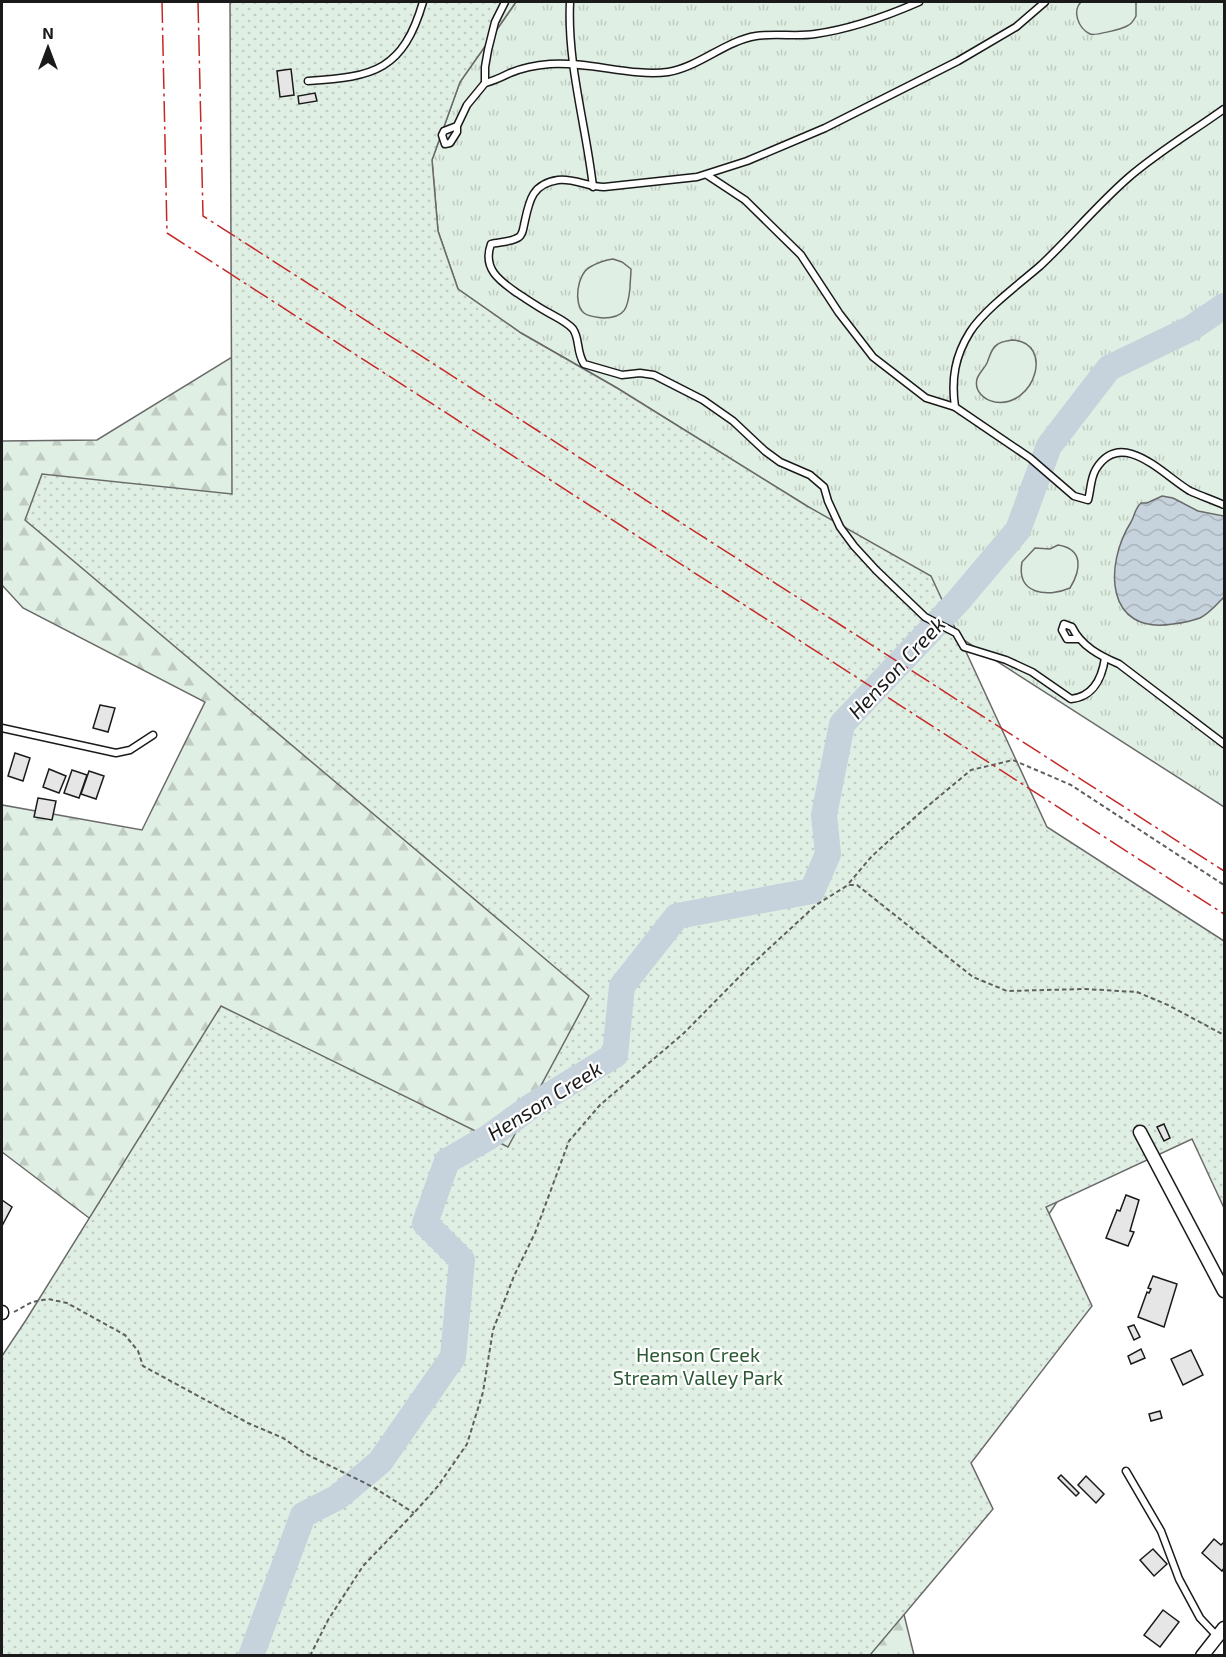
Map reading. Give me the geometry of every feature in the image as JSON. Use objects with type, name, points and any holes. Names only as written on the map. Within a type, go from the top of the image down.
[{"type":"street","points":[[1140,1132],[1224,1291]]},
{"type":"street","points":[[1202,1656],[1221,1632]]},
{"type":"lane","points":[[308,81],[345,79],[375,71],[405,46],[417,24],[423,2]]},
{"type":"lane","points":[[457,126],[467,105],[485,83],[488,50],[495,22],[505,2]]},
{"type":"lane","points":[[570,2],[569,26],[573,64],[589,150],[593,187]]},
{"type":"lane","points":[[485,83],[513,72],[541,65],[573,64],[666,72],[688,65],[745,38],[815,34],[887,15],[919,2]]},
{"type":"lane","points":[[1045,2],[1016,27],[958,61],[825,128],[747,161],[707,175],[593,187],[567,180],[544,183],[530,201],[522,232],[518,238],[491,244],[489,260],[495,274],[507,288],[572,327],[578,340],[578,353],[584,364],[622,375],[640,373],[662,379],[703,400],[733,421],[780,462],[817,481],[824,487],[840,527],[854,546],[925,617],[956,633],[964,647],[1006,660],[1032,672],[1071,699],[1085,695],[1098,683],[1105,658]]},
{"type":"lane","points":[[955,407],[954,371],[958,355],[971,330],[1128,178],[1161,152],[1224,109]]},
{"type":"lane","points":[[707,175],[745,200],[801,255],[839,313],[873,357],[926,398],[955,407],[1015,447],[1074,496],[1088,500],[1096,468],[1115,453],[1129,453],[1143,457],[1191,491],[1224,505]]},
{"type":"lane","points":[[1078,639],[1105,658],[1119,664],[1224,744]]},
{"type":"lane","points":[[2,728],[116,753],[130,750],[153,735]]},
{"type":"lane","points":[[1126,1471],[1161,1531],[1179,1579],[1200,1618],[1221,1632]]},
{"type":"path","points":[[310,1656],[328,1620],[363,1566],[438,1486],[467,1443],[483,1392],[493,1330],[514,1276],[535,1233],[569,1141],[600,1105],[684,1033],[749,967],[816,905],[848,885],[872,856],[923,810],[971,770],[1013,760],[1071,785],[1224,885]]},
{"type":"path","points":[[848,885],[857,885],[973,977],[1006,991],[1084,989],[1137,992],[1168,1005],[1224,1035]]},
{"type":"path","points":[[2,1313],[9,1315],[32,1302],[48,1299],[67,1303],[125,1335],[138,1351],[143,1366],[248,1423],[283,1438],[306,1454],[373,1487],[414,1513]]},
{"type":"green space","name":"Henson Creek Stream Valley Park","points":[[230,2],[516,2],[460,82],[432,160],[438,231],[458,289],[521,333],[617,388],[807,506],[931,576],[1047,827],[1224,941],[1224,1208],[1192,1139],[1046,1207],[1092,1306],[971,1463],[993,1509],[870,1655],[2,1655],[2,1356],[221,1006],[508,1147],[589,996],[25,520],[42,474],[232,494]]},
{"type":"green space","points":[[516,2],[1224,2],[1224,807],[959,637],[807,506],[617,388],[521,333],[458,289],[438,231],[432,160],[460,82]]},
{"type":"green space","points":[[1081,2],[1136,2],[1136,16],[1132,23],[1124,27],[1090,34],[1082,28],[1078,19],[1077,10]]},
{"type":"green space","points":[[613,259],[631,269],[627,306],[617,316],[593,317],[584,313],[578,303],[579,282],[590,267]]},
{"type":"green space","name":"Henson Creek Stream Valley Park","points":[[260,340],[1113,1116],[872,1485],[914,1655],[2,1655],[101,1227],[2,1152],[2,805],[142,830],[205,702],[23,608],[2,585],[2,441],[97,440]]},
{"type":"green space","points":[[1012,340],[1025,343],[1033,351],[1036,362],[1035,374],[1021,395],[1009,401],[991,401],[978,391],[977,379],[994,348],[1001,342]]},
{"type":"green space","points":[[1058,545],[1072,551],[1078,561],[1078,568],[1070,588],[1043,593],[1028,587],[1021,573],[1022,562],[1035,548],[1050,549]]},
{"type":"water","points":[[1162,496],[1173,498],[1198,511],[1224,516],[1224,597],[1200,618],[1173,624],[1151,625],[1134,619],[1123,608],[1116,593],[1114,576],[1122,539],[1137,507],[1141,503],[1147,503]]},
{"type":"building","points":[[291,69],[294,95],[280,97],[277,71]]},
{"type":"building","points":[[315,93],[317,101],[299,104],[298,96]]},
{"type":"building","points":[[100,705],[115,708],[108,732],[93,728]]},
{"type":"building","points":[[15,753],[30,758],[23,781],[8,776]]},
{"type":"building","points":[[49,769],[66,776],[59,793],[43,787]]},
{"type":"building","points":[[72,770],[87,775],[79,798],[64,793]]},
{"type":"building","points":[[89,771],[104,776],[96,799],[81,794]]},
{"type":"building","points":[[38,798],[56,801],[52,820],[34,817]]},
{"type":"building","points":[[1164,1124],[1170,1138],[1164,1141],[1157,1127]]},
{"type":"building","points":[[1126,1195],[1139,1200],[1130,1231],[1134,1232],[1128,1246],[1106,1238],[1117,1210],[1120,1211]]},
{"type":"building","points":[[2,1200],[12,1207],[2,1226]]},
{"type":"building","points":[[1153,1276],[1177,1284],[1164,1327],[1138,1317],[1147,1292],[1149,1293],[1151,1289],[1148,1288]]},
{"type":"building","points":[[1134,1325],[1140,1337],[1134,1340],[1128,1327]]},
{"type":"building","points":[[1141,1349],[1145,1358],[1131,1364],[1128,1356]]},
{"type":"building","points":[[1191,1350],[1203,1375],[1183,1385],[1171,1359]]},
{"type":"building","points":[[1160,1411],[1162,1418],[1151,1421],[1149,1414]]},
{"type":"building","points":[[1061,1475],[1079,1493],[1076,1496],[1058,1478]]},
{"type":"building","points":[[1086,1476],[1104,1494],[1096,1503],[1078,1485]]},
{"type":"building","points":[[1214,1539],[1221,1545],[1224,1542],[1222,1571],[1202,1553]]},
{"type":"building","points":[[1153,1549],[1167,1564],[1154,1576],[1140,1560]]},
{"type":"building","points":[[1163,1610],[1179,1622],[1160,1647],[1144,1635]]},
{"type":"waterway","name":"Henson Creek","points":[[251,1656],[303,1515],[338,1497],[380,1462],[453,1357],[462,1260],[425,1223],[447,1161],[489,1137],[530,1107],[615,1055],[622,986],[677,916],[812,891],[828,854],[824,815],[842,724],[958,601],[1018,530],[1049,446],[1109,368],[1190,329],[1224,306]]},
{"type":"power","points":[[162,2],[167,233],[1224,914]]},
{"type":"power","points":[[198,2],[203,216],[1224,871]]}]
